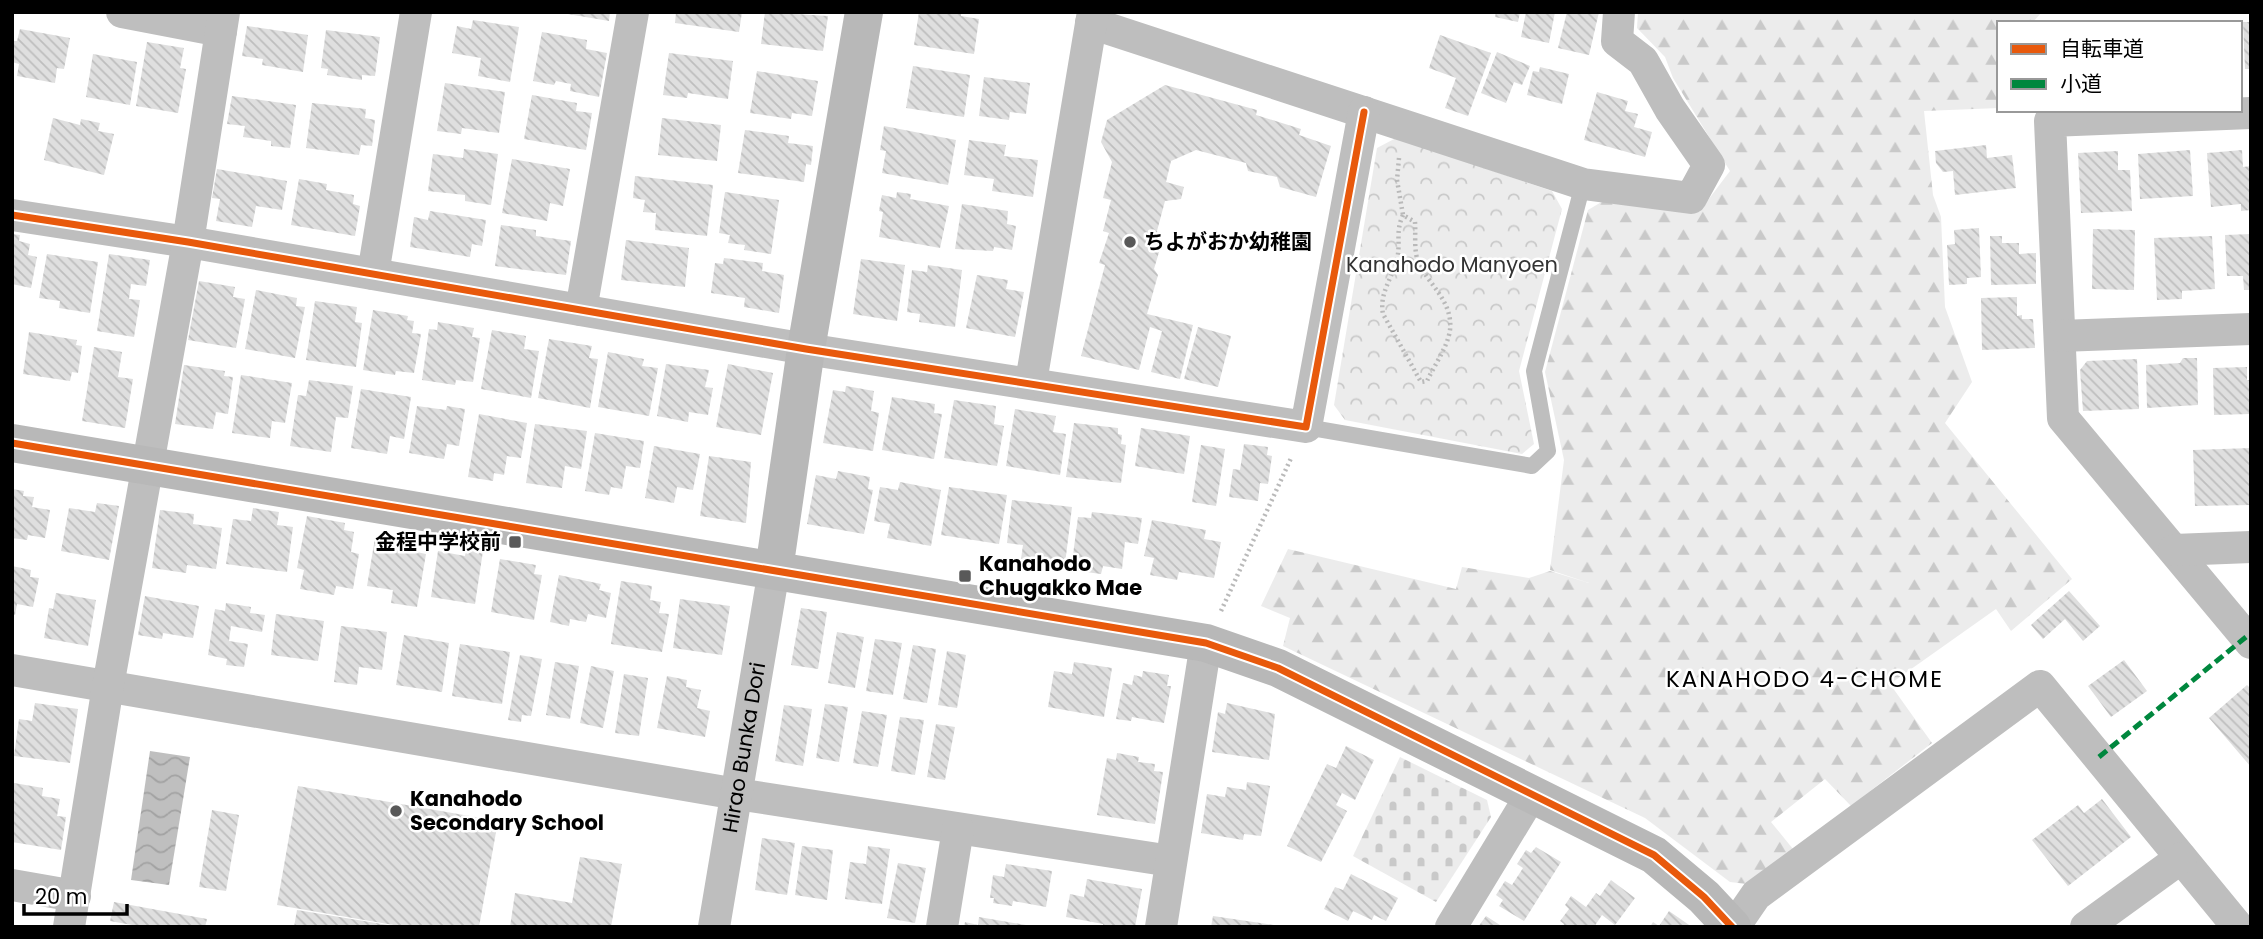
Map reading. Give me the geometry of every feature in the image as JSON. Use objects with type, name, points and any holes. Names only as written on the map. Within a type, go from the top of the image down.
[{"type":"street","points":[[69,927],[108,686],[188,242],[222,22],[122,12]]},
{"type":"street","points":[[373,274],[416,12]]},
{"type":"street","points":[[581,310],[633,12]]},
{"type":"street","points":[[774,569],[806,349],[863,12]]},
{"type":"street","points":[[1031,383],[1092,17],[1364,112],[1583,184],[1691,198],[1709,165],[1670,109],[1643,61],[1617,41],[1619,12]]},
{"type":"street","points":[[12,215],[188,242],[806,349],[1306,426],[1364,112]]},
{"type":"street","points":[[2251,113],[2050,121],[2063,418],[2251,643]]},
{"type":"street","points":[[2060,336],[2251,329]]},
{"type":"street","points":[[12,443],[1206,643],[1278,668],[1654,855],[1704,897],[1733,927],[1756,895],[2040,686],[2238,927]]},
{"type":"street","points":[[2174,550],[2251,547]]},
{"type":"street","name":"Hirao Bunka Dori","points":[[714,927],[774,569]]},
{"type":"street","points":[[1161,927],[1206,643]]},
{"type":"street","points":[[12,670],[737,794],[1171,862]]},
{"type":"street","points":[[1451,927],[1531,795]]},
{"type":"street","points":[[942,927],[958,830]]},
{"type":"street","points":[[2086,927],[2181,858]]},
{"type":"street","points":[[12,885],[75,895]]},
{"type":"lane","points":[[1306,426],[1532,466],[1548,451],[1534,371],[1583,184]]},
{"type":"path","points":[[1403,215],[1415,222],[1416,254],[1421,267],[1439,289],[1450,330],[1427,381],[1421,382],[1383,314],[1381,303],[1397,258],[1396,229],[1403,215],[1397,180],[1399,154],[1407,126]]},
{"type":"path","points":[[1206,643],[1306,426]]},
{"type":"green space","points":[[1638,12],[2042,12],[2034,21],[1997,21],[1997,108],[1924,111],[1933,195],[1941,217],[1945,307],[1972,382],[1945,423],[2072,579],[2011,631],[1996,609],[1890,684],[1932,743],[1851,806],[1825,779],[1771,822],[1793,849],[1747,884],[1730,882],[1645,818],[1283,646],[1290,618],[1261,606],[1288,549],[1456,589],[1462,567],[1529,578],[1550,571],[1589,583],[1550,570],[1564,460],[1545,372],[1588,210],[1603,201],[1699,212],[1730,171],[1673,78],[1665,57],[1637,28]]},
{"type":"green space","name":"Kanahodo Manyoen","points":[[1396,138],[1552,191],[1562,209],[1519,371],[1534,444],[1522,454],[1345,420],[1334,405],[1377,148]]},
{"type":"green space","points":[[1400,757],[1487,800],[1491,817],[1436,902],[1353,856]]},
{"type":"water","points":[[150,751],[190,757],[169,885],[131,880]]},
{"type":"building","points":[[556,12],[610,12],[609,21]]},
{"type":"building","points":[[676,12],[742,12],[739,32],[675,23]]},
{"type":"building","points":[[765,12],[828,16],[823,51],[761,44]]},
{"type":"building","points":[[919,12],[961,12],[961,16],[979,19],[974,54],[914,45]]},
{"type":"building","points":[[1496,12],[1520,12],[1518,22],[1495,17]]},
{"type":"building","points":[[1526,12],[1555,12],[1549,43],[1521,37]]},
{"type":"building","points":[[1567,12],[1599,12],[1589,55],[1558,48]]},
{"type":"building","points":[[473,20],[519,27],[510,82],[478,76],[481,58],[452,53],[457,26],[471,29]]},
{"type":"building","points":[[2243,22],[2251,22],[2251,69],[2245,69]]},
{"type":"building","points":[[247,26],[308,35],[303,72],[262,65],[263,59],[242,56]]},
{"type":"building","points":[[20,29],[70,38],[64,69],[57,68],[55,83],[17,76],[19,64],[12,62],[12,44],[17,41]]},
{"type":"building","points":[[326,30],[380,37],[375,76],[362,75],[362,80],[327,75],[328,69],[321,68]]},
{"type":"building","points":[[542,32],[587,40],[586,49],[607,53],[599,97],[570,91],[571,84],[556,81],[554,85],[533,81]]},
{"type":"building","points":[[1440,35],[1491,53],[1468,116],[1445,108],[1456,78],[1429,68]]},
{"type":"building","points":[[147,42],[184,48],[180,68],[186,69],[178,113],[136,106]]},
{"type":"building","points":[[1497,52],[1530,66],[1522,85],[1514,82],[1506,103],[1481,93]]},
{"type":"building","points":[[669,53],[733,61],[728,99],[688,93],[687,98],[663,95]]},
{"type":"building","points":[[93,54],[137,62],[130,105],[86,97]]},
{"type":"building","points":[[913,66],[970,75],[964,117],[906,108]]},
{"type":"building","points":[[1540,67],[1569,74],[1562,104],[1527,95],[1533,71],[1539,72]]},
{"type":"building","points":[[757,71],[818,81],[812,116],[792,113],[791,119],[750,113]]},
{"type":"building","points":[[984,77],[1030,83],[1026,114],[1010,112],[1009,120],[979,116]]},
{"type":"building","points":[[445,83],[505,92],[499,133],[462,128],[461,134],[437,131]]},
{"type":"building","points":[[1165,85],[1257,110],[1256,115],[1301,129],[1299,135],[1331,146],[1316,197],[1280,187],[1277,177],[1248,171],[1246,163],[1196,150],[1171,161],[1166,182],[1184,187],[1181,199],[1165,201],[1157,231],[1162,242],[1154,269],[1158,275],[1147,314],[1193,325],[1180,379],[1151,372],[1162,331],[1150,327],[1139,370],[1081,356],[1105,265],[1099,263],[1109,233],[1103,231],[1111,200],[1103,198],[1112,162],[1101,142],[1107,120]]},
{"type":"building","points":[[1597,92],[1628,101],[1625,111],[1638,114],[1634,127],[1652,132],[1645,157],[1584,140]]},
{"type":"building","points":[[532,95],[577,103],[576,111],[592,113],[586,150],[524,139]]},
{"type":"building","points":[[232,96],[296,105],[290,148],[271,146],[271,141],[243,137],[245,126],[227,124]]},
{"type":"building","points":[[312,103],[366,109],[365,118],[375,120],[372,146],[361,145],[359,155],[306,148]]},
{"type":"building","points":[[53,118],[80,125],[81,119],[100,123],[98,131],[114,134],[104,175],[44,160]]},
{"type":"building","points":[[662,118],[721,125],[717,161],[658,155]]},
{"type":"building","points":[[884,126],[956,140],[948,185],[882,173],[886,151],[880,150]]},
{"type":"building","points":[[745,130],[789,136],[788,143],[813,146],[811,165],[806,164],[804,182],[738,173]]},
{"type":"building","points":[[969,140],[1006,145],[1004,156],[1038,160],[1033,197],[992,191],[994,179],[964,175]]},
{"type":"building","points":[[1986,145],[1987,158],[2012,155],[2016,188],[1955,195],[1953,171],[1943,172],[1936,163],[1935,151]]},
{"type":"building","points":[[464,149],[498,154],[491,205],[465,201],[465,195],[428,191],[433,154],[463,158]]},
{"type":"building","points":[[2190,150],[2193,196],[2140,199],[2138,154]]},
{"type":"building","points":[[2242,150],[2243,167],[2251,166],[2251,210],[2241,211],[2241,204],[2211,207],[2207,153]]},
{"type":"building","points":[[2118,151],[2118,170],[2130,170],[2132,211],[2081,213],[2078,153]]},
{"type":"building","points":[[512,159],[570,169],[563,206],[550,203],[547,221],[502,213]]},
{"type":"building","points":[[217,169],[287,181],[282,210],[256,206],[252,227],[216,221],[220,199],[212,198]]},
{"type":"building","points":[[635,176],[713,185],[707,236],[655,230],[656,213],[643,212],[645,200],[633,198]]},
{"type":"building","points":[[299,179],[327,184],[326,190],[354,195],[353,204],[360,206],[355,236],[291,225]]},
{"type":"building","points":[[725,192],[779,200],[771,254],[744,250],[745,245],[728,243],[730,235],[719,233]]},
{"type":"building","points":[[897,192],[911,194],[910,199],[949,206],[940,248],[879,237],[883,212],[879,211],[882,195],[896,198]]},
{"type":"building","points":[[962,204],[1008,211],[1007,224],[1016,226],[1012,250],[994,247],[993,251],[955,249]]},
{"type":"building","points":[[430,211],[486,220],[482,246],[472,244],[470,257],[410,247],[414,217],[428,220]]},
{"type":"building","points":[[501,225],[536,230],[536,236],[571,241],[566,275],[495,266]]},
{"type":"building","points":[[1979,228],[1981,277],[1967,278],[1967,284],[1949,285],[1947,245],[1955,244],[1954,230]]},
{"type":"building","points":[[2093,229],[2135,230],[2134,290],[2092,289]]},
{"type":"building","points":[[12,234],[20,235],[19,241],[30,244],[28,255],[37,257],[31,288],[12,284]]},
{"type":"building","points":[[2251,234],[2251,290],[2244,290],[2243,276],[2227,276],[2225,235]]},
{"type":"building","points":[[1990,236],[2002,236],[2002,243],[2019,243],[2019,254],[2036,253],[2036,284],[1991,285]]},
{"type":"building","points":[[2212,236],[2215,289],[2182,291],[2182,299],[2157,300],[2154,238]]},
{"type":"building","points":[[626,240],[689,248],[685,287],[621,280]]},
{"type":"building","points":[[47,254],[98,262],[90,313],[59,308],[60,301],[39,298]]},
{"type":"building","points":[[109,254],[150,260],[146,286],[131,284],[129,299],[140,300],[134,337],[97,331]]},
{"type":"building","points":[[724,258],[763,263],[762,271],[784,275],[779,313],[744,307],[745,298],[711,293],[715,263],[723,264]]},
{"type":"building","points":[[861,259],[905,265],[897,321],[853,314]]},
{"type":"building","points":[[928,265],[962,270],[955,327],[919,322],[920,314],[907,312],[912,270],[927,272]]},
{"type":"building","points":[[977,275],[1008,280],[1006,289],[1024,292],[1015,337],[966,328]]},
{"type":"building","points":[[199,281],[235,287],[233,297],[245,299],[236,348],[188,340]]},
{"type":"building","points":[[256,290],[297,298],[296,306],[305,307],[295,358],[245,349]]},
{"type":"building","points":[[2017,297],[2017,316],[2033,319],[2035,348],[1982,350],[1981,298]]},
{"type":"building","points":[[315,301],[357,307],[355,322],[362,323],[356,367],[306,360]]},
{"type":"building","points":[[373,310],[408,316],[407,320],[414,321],[412,333],[421,334],[414,373],[396,371],[395,375],[363,370]]},
{"type":"building","points":[[438,322],[474,328],[472,337],[480,338],[473,382],[456,380],[455,385],[422,380],[429,329],[437,330]]},
{"type":"building","points":[[1198,327],[1231,336],[1218,387],[1184,379]]},
{"type":"building","points":[[492,330],[526,336],[524,349],[539,351],[531,398],[481,389]]},
{"type":"building","points":[[29,332],[77,340],[76,345],[82,346],[78,373],[72,372],[70,381],[23,374]]},
{"type":"building","points":[[549,339],[592,346],[589,358],[598,359],[590,408],[538,398]]},
{"type":"building","points":[[94,347],[122,352],[118,377],[133,379],[125,428],[82,421]]},
{"type":"building","points":[[608,352],[644,359],[642,366],[658,368],[649,416],[598,407]]},
{"type":"building","points":[[2183,358],[2197,358],[2198,405],[2147,408],[2146,365],[2180,363]]},
{"type":"building","points":[[2137,359],[2139,409],[2083,411],[2080,370],[2087,361]]},
{"type":"building","points":[[666,364],[709,370],[705,387],[713,388],[708,415],[689,412],[688,422],[657,416]]},
{"type":"building","points":[[728,364],[773,373],[761,435],[716,427]]},
{"type":"building","points":[[184,365],[225,371],[224,376],[233,377],[228,414],[216,412],[213,429],[175,424]]},
{"type":"building","points":[[2247,367],[2247,380],[2251,380],[2250,414],[2214,415],[2213,368]]},
{"type":"building","points":[[241,375],[292,383],[285,423],[272,421],[270,438],[232,433]]},
{"type":"building","points":[[309,380],[353,386],[348,418],[336,417],[331,452],[290,446],[298,395],[306,396]]},
{"type":"building","points":[[846,386],[874,391],[871,411],[879,413],[873,451],[823,443],[833,390],[845,392]]},
{"type":"building","points":[[361,389],[411,397],[404,439],[390,436],[387,454],[351,448]]},
{"type":"building","points":[[892,397],[935,404],[934,413],[942,414],[934,459],[882,450]]},
{"type":"building","points":[[954,400],[996,406],[994,424],[1004,426],[997,466],[944,458]]},
{"type":"building","points":[[417,406],[446,410],[447,406],[465,409],[459,446],[447,444],[444,459],[409,453]]},
{"type":"building","points":[[1015,409],[1056,416],[1053,432],[1066,434],[1060,475],[1006,466]]},
{"type":"building","points":[[479,414],[527,423],[521,458],[507,456],[504,475],[494,473],[493,481],[468,477]]},
{"type":"building","points":[[1074,423],[1118,428],[1118,434],[1122,435],[1121,444],[1126,445],[1121,483],[1066,477]]},
{"type":"building","points":[[535,424],[587,431],[581,469],[565,466],[562,488],[526,483]]},
{"type":"building","points":[[1141,428],[1190,436],[1184,474],[1135,466]]},
{"type":"building","points":[[595,433],[644,441],[640,468],[626,466],[622,489],[611,487],[609,495],[585,491]]},
{"type":"building","points":[[1244,444],[1268,447],[1267,455],[1272,456],[1268,484],[1260,483],[1258,501],[1229,497],[1233,469],[1240,470]]},
{"type":"building","points":[[1201,445],[1225,449],[1216,506],[1192,502]]},
{"type":"building","points":[[654,446],[700,454],[693,490],[677,487],[674,503],[645,498]]},
{"type":"building","points":[[2251,448],[2251,505],[2195,506],[2193,450]]},
{"type":"building","points":[[709,456],[751,462],[746,523],[700,516]]},
{"type":"building","points":[[838,471],[870,477],[868,489],[873,490],[864,534],[807,524],[816,475],[836,479]]},
{"type":"building","points":[[900,482],[941,490],[931,546],[887,538],[890,524],[874,521],[880,487],[898,490]]},
{"type":"building","points":[[949,487],[1007,495],[999,544],[941,535]]},
{"type":"building","points":[[12,489],[24,491],[23,496],[34,497],[32,507],[50,510],[45,538],[28,535],[27,540],[12,538]]},
{"type":"building","points":[[1012,500],[1072,507],[1065,564],[1021,559],[1023,545],[1007,543]]},
{"type":"building","points":[[97,503],[119,506],[109,560],[61,551],[69,508],[95,512]]},
{"type":"building","points":[[253,508],[279,512],[277,525],[293,527],[287,572],[226,564],[233,519],[251,521]]},
{"type":"building","points":[[160,510],[194,514],[193,524],[222,528],[216,569],[187,565],[186,573],[152,568]]},
{"type":"building","points":[[1092,512],[1142,518],[1138,544],[1125,542],[1122,569],[1103,566],[1101,574],[1071,570],[1078,517],[1091,518]]},
{"type":"building","points":[[307,516],[345,523],[344,530],[354,532],[351,552],[359,554],[353,589],[336,586],[334,595],[300,589],[304,570],[297,568]]},
{"type":"building","points":[[1152,520],[1206,530],[1204,539],[1221,542],[1214,578],[1179,572],[1177,580],[1150,575],[1154,558],[1144,556]]},
{"type":"building","points":[[375,538],[408,544],[407,550],[426,554],[417,607],[391,603],[393,590],[367,586]]},
{"type":"building","points":[[466,549],[483,551],[475,604],[431,597],[438,551],[465,556]]},
{"type":"building","points":[[500,559],[536,565],[534,574],[542,575],[534,620],[491,612]]},
{"type":"building","points":[[12,566],[31,570],[30,577],[39,578],[33,607],[17,604],[15,615],[12,614]]},
{"type":"building","points":[[559,575],[601,584],[599,590],[611,593],[606,618],[588,614],[586,622],[570,619],[569,626],[550,622]]},
{"type":"building","points":[[621,581],[652,586],[650,600],[661,602],[659,613],[669,614],[662,652],[611,644]]},
{"type":"building","points":[[2069,591],[2100,626],[2083,641],[2065,619],[2043,639],[2031,625]]},
{"type":"building","points":[[56,593],[96,600],[88,646],[44,638],[49,608],[53,609]]},
{"type":"building","points":[[145,596],[199,606],[193,638],[163,633],[162,639],[138,635]]},
{"type":"building","points":[[680,599],[730,606],[722,655],[673,648]]},
{"type":"building","points":[[226,603],[251,607],[250,613],[265,615],[262,632],[231,626],[229,641],[248,644],[244,667],[226,665],[227,659],[208,655],[215,609],[225,611]]},
{"type":"building","points":[[801,608],[827,612],[818,669],[791,665]]},
{"type":"building","points":[[276,614],[324,621],[318,661],[271,655]]},
{"type":"building","points":[[341,626],[387,632],[382,670],[359,667],[357,685],[334,682]]},
{"type":"building","points":[[837,632],[864,637],[855,688],[828,683]]},
{"type":"building","points":[[404,635],[449,643],[442,692],[396,685]]},
{"type":"building","points":[[875,639],[902,643],[893,695],[866,691]]},
{"type":"building","points":[[460,644],[510,652],[502,704],[452,696]]},
{"type":"building","points":[[913,645],[936,649],[927,703],[903,699]]},
{"type":"building","points":[[947,651],[966,655],[957,708],[938,705]]},
{"type":"building","points":[[520,655],[542,659],[531,716],[522,715],[521,722],[508,720]]},
{"type":"building","points":[[2124,660],[2147,691],[2111,717],[2088,686]]},
{"type":"building","points":[[555,662],[579,666],[570,719],[546,715]]},
{"type":"building","points":[[1074,662],[1112,668],[1104,717],[1048,707],[1054,671],[1072,674]]},
{"type":"building","points":[[591,666],[614,671],[603,728],[580,723]]},
{"type":"building","points":[[1143,671],[1169,675],[1167,686],[1171,686],[1164,723],[1132,717],[1131,721],[1116,719],[1123,683],[1132,685],[1134,675],[1142,677]]},
{"type":"building","points":[[624,674],[648,678],[639,736],[615,733]]},
{"type":"building","points":[[667,676],[687,680],[686,687],[701,690],[697,708],[710,711],[705,737],[657,728]]},
{"type":"building","points":[[2247,685],[2251,689],[2251,767],[2209,718]]},
{"type":"building","points":[[35,703],[78,709],[70,763],[14,756],[19,719],[32,721]]},
{"type":"building","points":[[1227,703],[1275,714],[1269,760],[1212,752],[1218,712],[1225,714]]},
{"type":"building","points":[[825,704],[848,707],[839,762],[816,758]]},
{"type":"building","points":[[784,705],[812,709],[803,766],[775,761]]},
{"type":"building","points":[[862,711],[887,715],[878,767],[853,763]]},
{"type":"building","points":[[900,717],[924,720],[915,775],[891,771]]},
{"type":"building","points":[[936,724],[955,727],[945,780],[927,777]]},
{"type":"building","points":[[1346,746],[1374,760],[1355,800],[1342,793],[1336,805],[1347,811],[1321,862],[1287,846],[1327,764],[1336,768]]},
{"type":"building","points":[[1117,753],[1139,757],[1138,762],[1155,764],[1154,771],[1163,772],[1155,824],[1097,815],[1107,758],[1116,760]]},
{"type":"building","points":[[1247,782],[1270,786],[1261,836],[1244,834],[1243,840],[1201,833],[1207,794],[1225,797],[1227,787],[1246,790]]},
{"type":"building","points":[[14,783],[43,788],[42,796],[60,799],[57,816],[66,817],[61,850],[12,842]]},
{"type":"building","points":[[298,786],[498,821],[479,927],[405,927],[277,905]]},
{"type":"building","points":[[2102,799],[2131,837],[2068,886],[2032,840],[2078,805],[2084,813]]},
{"type":"building","points":[[212,810],[239,815],[226,891],[199,887]]},
{"type":"building","points":[[762,838],[795,843],[787,895],[755,890]]},
{"type":"building","points":[[802,846],[833,850],[827,900],[795,895]]},
{"type":"building","points":[[868,846],[890,849],[882,904],[845,899],[850,862],[866,864]]},
{"type":"building","points":[[1536,847],[1561,862],[1524,921],[1499,906],[1503,900],[1496,895],[1505,881],[1512,885],[1523,868],[1517,864],[1526,850],[1531,853]]},
{"type":"building","points":[[580,857],[622,864],[611,927],[510,927],[515,893],[572,903]]},
{"type":"building","points":[[898,863],[926,868],[915,923],[887,918]]},
{"type":"building","points":[[1006,864],[1052,871],[1046,907],[1013,901],[1012,906],[993,903],[994,898],[990,898],[993,875],[1004,877]]},
{"type":"building","points":[[1351,874],[1398,898],[1386,921],[1374,915],[1372,920],[1353,911],[1348,921],[1324,909],[1335,887],[1343,890]]},
{"type":"building","points":[[1087,879],[1142,889],[1135,927],[1103,927],[1103,924],[1066,917],[1070,894],[1084,897]]},
{"type":"building","points":[[1611,880],[1635,898],[1615,925],[1602,915],[1594,927],[1563,927],[1564,924],[1560,921],[1569,909],[1565,905],[1571,896],[1586,907],[1596,893],[1600,896]]},
{"type":"building","points":[[114,902],[207,919],[205,927],[143,927],[110,921]]},
{"type":"building","points":[[297,910],[388,925],[294,927]]},
{"type":"building","points":[[1669,911],[1692,927],[1650,927],[1653,922],[1659,926]]},
{"type":"building","points":[[1213,916],[1274,925],[1274,927],[1211,927]]},
{"type":"building","points":[[1486,916],[1503,927],[1478,927]]},
{"type":"building","points":[[979,917],[1026,927],[964,927],[965,922],[978,925]]},
{"type":"marked path","points":[[2099,757],[2246,637]]},
{"type":"cycle path","points":[[12,215],[188,242],[806,349],[1306,427],[1364,112]]},
{"type":"cycle path","points":[[12,443],[1206,643],[1278,668],[1654,855],[1704,897],[1732,927]]},
{"type":"place","name":"ちよがおか幼稚園","points":[[1130,242]]},
{"type":"place","name":"金程中学校前","points":[[515,542]]},
{"type":"place","name":"Kanahodo Chugakko Mae","points":[[965,576]]},
{"type":"place","name":"Kanahodo Secondary School","points":[[396,811]]},
{"type":"district","name":"KANAHODO 4-CHOME","points":[[1805,679]]}]
